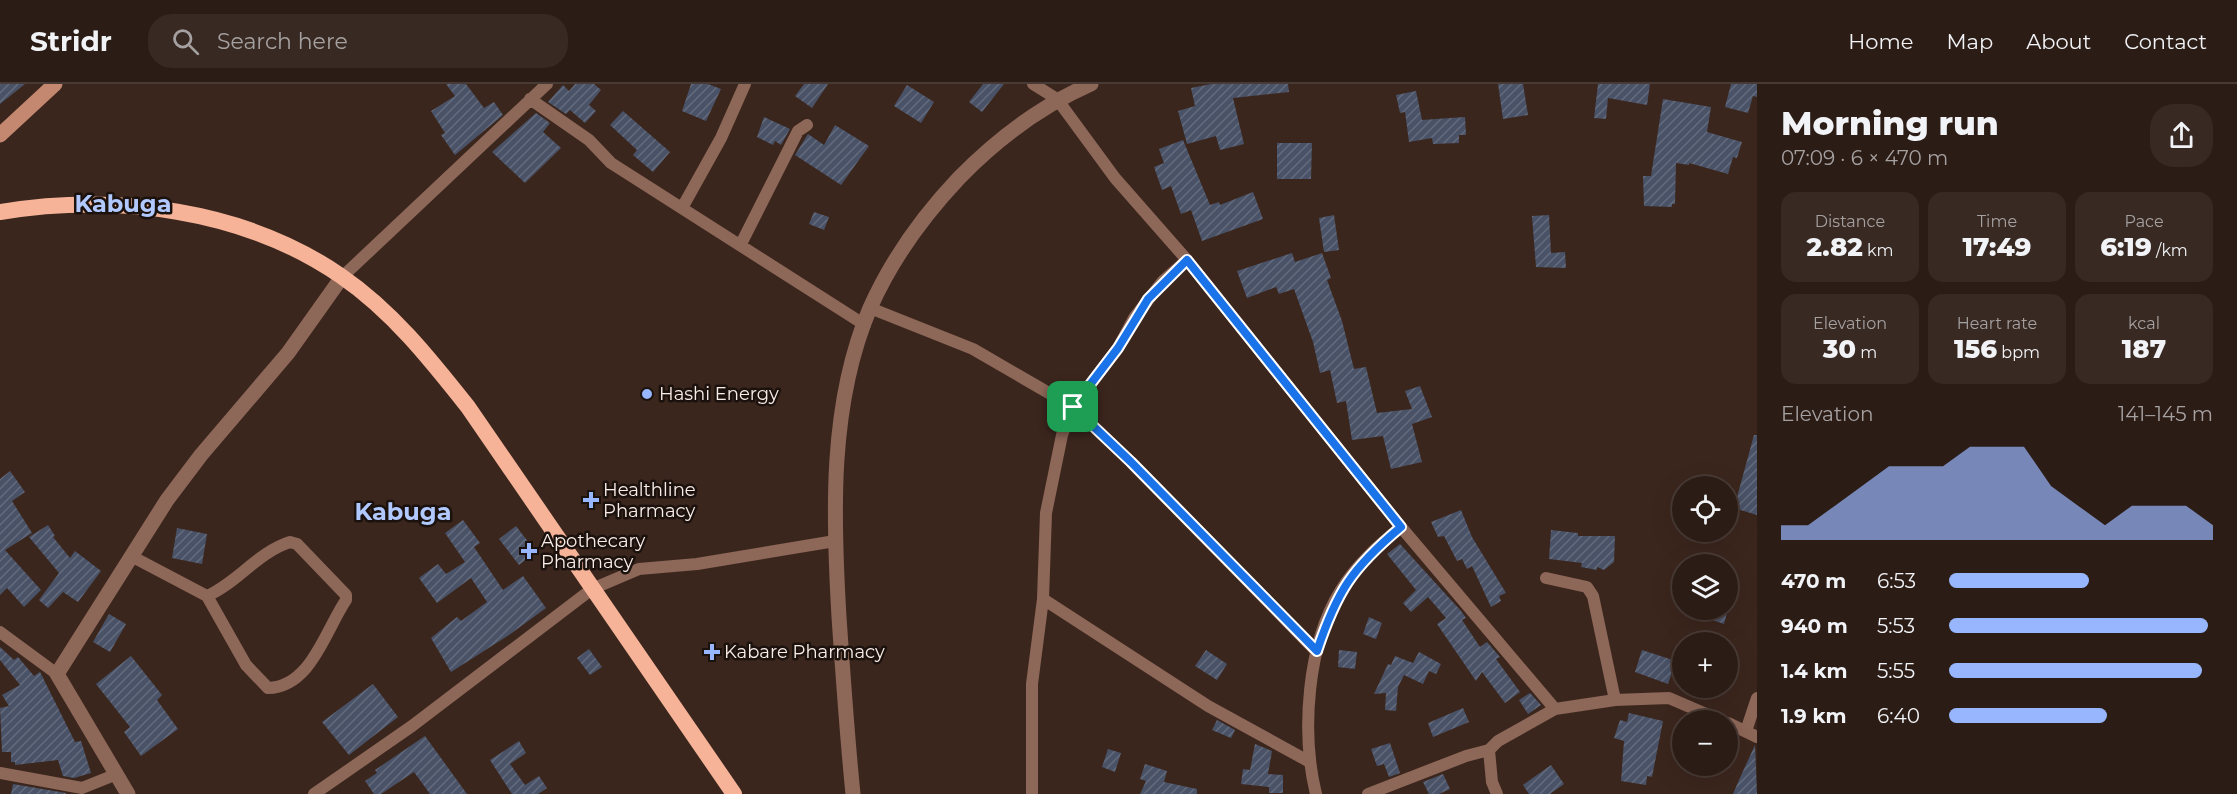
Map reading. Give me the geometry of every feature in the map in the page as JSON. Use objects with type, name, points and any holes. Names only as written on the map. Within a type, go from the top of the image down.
[{"type":"highway","points":[[0,212],[123,204],[163,208],[243,228],[300,252],[342,277],[383,311],[424,351],[468,407],[734,794]]},
{"type":"main road","points":[[0,135],[53,84]]},
{"type":"street","points":[[0,127],[53,84]]},
{"type":"street","points":[[57,674],[174,491],[288,353],[342,277],[547,84]]},
{"type":"street","points":[[682,208],[721,138],[745,84]]},
{"type":"street","points":[[1033,84],[1057,99],[1115,178],[1187,260],[1401,527],[1554,709]]},
{"type":"street","points":[[853,794],[835,542],[838,452],[845,397],[864,325],[870,308],[908,242],[935,202],[972,165],[1019,125],[1057,99],[1092,84]]},
{"type":"street","points":[[530,99],[590,140],[611,163],[741,244],[864,325]]},
{"type":"street","points":[[741,244],[798,131],[807,124]]},
{"type":"street","points":[[1032,794],[1032,684],[1043,599],[1046,513],[1062,435],[1073,407],[1118,348],[1148,299],[1187,260]]},
{"type":"street","points":[[870,308],[973,349],[1073,407],[1131,462],[1317,651]]},
{"type":"street","points":[[1316,794],[1308,761],[1309,717],[1317,651],[1341,590],[1360,565],[1401,527]]},
{"type":"street","points":[[131,556],[207,596],[246,665],[268,688],[285,686],[316,654],[346,596],[297,544],[290,542],[268,553],[224,589],[207,596]]},
{"type":"street","points":[[314,794],[412,726],[592,589],[639,569],[697,564],[835,542]]},
{"type":"street","points":[[1546,578],[1587,587],[1593,596],[1615,700]]},
{"type":"street","points":[[1043,599],[1208,706],[1308,761]]},
{"type":"street","points":[[0,632],[57,674],[128,794]]},
{"type":"street","points":[[1746,731],[1757,698]]},
{"type":"street","points":[[1368,794],[1466,756],[1489,750],[1498,741],[1554,709],[1615,700],[1669,699],[1696,710]]},
{"type":"street","points":[[1738,727],[1757,738]]},
{"type":"street","points":[[1489,750],[1492,782],[1497,794]]},
{"type":"street","points":[[0,772],[82,788],[117,774]]},
{"type":"building","points":[[0,84],[25,84],[0,104]]},
{"type":"building","points":[[446,84],[466,84],[484,108],[494,102],[503,115],[455,155],[441,135],[445,133],[431,111],[455,96]]},
{"type":"building","points":[[575,84],[594,84],[601,90],[589,105],[596,111],[585,123],[570,110],[566,114],[548,102],[563,85],[569,91]]},
{"type":"building","points":[[691,84],[708,84],[721,89],[706,121],[682,111]]},
{"type":"building","points":[[804,84],[828,84],[812,108],[795,96]]},
{"type":"building","points":[[983,84],[1004,84],[982,112],[969,102]]},
{"type":"building","points":[[1211,84],[1288,84],[1289,92],[1233,98],[1244,144],[1220,150],[1216,136],[1187,144],[1178,111],[1195,106],[1191,88]]},
{"type":"building","points":[[1498,84],[1523,84],[1528,115],[1503,119]]},
{"type":"building","points":[[1598,84],[1650,84],[1647,105],[1608,98],[1606,119],[1594,118]]},
{"type":"building","points":[[1731,84],[1757,84],[1757,97],[1753,96],[1748,113],[1725,107]]},
{"type":"building","points":[[907,85],[934,102],[921,123],[894,106]]},
{"type":"building","points":[[1416,91],[1422,120],[1465,117],[1466,135],[1459,135],[1459,143],[1433,144],[1432,138],[1409,142],[1405,112],[1400,113],[1396,95]]},
{"type":"building","points":[[1663,99],[1711,107],[1707,132],[1742,142],[1737,158],[1733,157],[1728,174],[1689,163],[1689,165],[1676,163],[1675,204],[1672,204],[1672,207],[1644,206],[1643,176],[1651,176]]},
{"type":"building","points":[[623,111],[670,152],[653,172],[633,155],[637,150],[610,125]]},
{"type":"building","points":[[536,113],[550,123],[543,132],[561,148],[525,183],[492,152]]},
{"type":"building","points":[[764,117],[790,129],[781,145],[775,141],[773,145],[757,137]]},
{"type":"building","points":[[835,125],[869,146],[841,185],[795,155],[808,134],[824,145]]},
{"type":"building","points":[[1183,140],[1210,205],[1219,202],[1220,205],[1253,192],[1263,219],[1202,241],[1191,210],[1181,214],[1171,186],[1162,190],[1154,167],[1164,163],[1159,149]]},
{"type":"building","points":[[1277,143],[1312,143],[1311,179],[1277,179]]},
{"type":"building","points":[[814,212],[829,217],[824,230],[809,224]]},
{"type":"building","points":[[1334,215],[1339,250],[1324,252],[1319,218]]},
{"type":"building","points":[[1549,215],[1551,253],[1565,252],[1566,268],[1536,267],[1532,216]]},
{"type":"building","points":[[1292,253],[1295,262],[1322,253],[1331,278],[1327,280],[1342,321],[1354,369],[1366,367],[1377,413],[1412,409],[1405,391],[1420,386],[1432,417],[1412,424],[1422,462],[1391,469],[1383,436],[1352,440],[1346,401],[1337,403],[1330,370],[1320,373],[1313,342],[1294,289],[1279,294],[1276,287],[1247,298],[1237,271]]},
{"type":"building","points":[[1754,435],[1757,435],[1757,515],[1738,509],[1738,493]]},
{"type":"building","points":[[10,471],[25,492],[12,501],[32,533],[5,550],[41,590],[24,607],[7,588],[0,595],[0,479]]},
{"type":"building","points":[[1461,510],[1472,537],[1506,593],[1499,596],[1501,601],[1491,607],[1472,566],[1467,569],[1462,559],[1457,561],[1444,536],[1438,537],[1431,522]]},
{"type":"building","points":[[463,520],[480,543],[474,547],[503,590],[523,576],[546,608],[451,672],[431,638],[457,617],[461,621],[487,602],[471,578],[437,603],[419,578],[438,564],[446,574],[465,562],[445,533]]},
{"type":"building","points":[[48,525],[55,536],[53,537],[70,558],[75,551],[101,571],[78,602],[63,592],[48,608],[39,600],[59,573],[29,537]]},
{"type":"building","points":[[516,526],[536,552],[519,565],[499,539]]},
{"type":"building","points":[[177,528],[207,534],[202,564],[172,558]]},
{"type":"building","points":[[1551,530],[1578,533],[1578,536],[1615,536],[1614,562],[1604,570],[1597,567],[1597,570],[1581,567],[1582,563],[1549,559]]},
{"type":"building","points":[[1400,544],[1461,611],[1466,618],[1462,620],[1480,647],[1487,642],[1500,657],[1496,659],[1520,692],[1505,703],[1482,672],[1476,681],[1437,624],[1446,618],[1428,597],[1411,612],[1403,603],[1416,590],[1387,554]]},
{"type":"building","points":[[109,614],[126,624],[110,652],[93,642]]},
{"type":"building","points":[[1369,617],[1382,623],[1376,639],[1363,634]]},
{"type":"building","points":[[1712,620],[1725,620],[1724,624]]},
{"type":"building","points":[[0,647],[14,660],[18,657],[34,676],[40,672],[75,742],[81,741],[91,773],[74,778],[63,776],[58,760],[15,765],[15,762],[11,762],[11,752],[2,752],[0,708],[9,706],[2,695],[20,685],[0,660]]},
{"type":"building","points":[[589,649],[602,667],[590,675],[577,658]]},
{"type":"building","points":[[1206,650],[1227,664],[1217,680],[1195,666]]},
{"type":"building","points":[[1339,650],[1357,652],[1355,669],[1338,667]]},
{"type":"building","points":[[1642,650],[1672,660],[1672,672],[1668,684],[1635,672]]},
{"type":"building","points":[[1419,652],[1441,664],[1436,674],[1429,671],[1423,684],[1404,675],[1398,687],[1396,711],[1385,710],[1386,693],[1374,694],[1388,664],[1391,665],[1395,656],[1413,663]]},
{"type":"building","points":[[131,656],[162,695],[157,700],[178,729],[141,756],[124,732],[130,727],[96,684]]},
{"type":"building","points":[[373,684],[398,717],[349,755],[322,722]]},
{"type":"building","points":[[1530,693],[1541,705],[1528,714],[1519,700]]},
{"type":"building","points":[[1463,708],[1469,722],[1433,737],[1428,723]]},
{"type":"building","points":[[1629,713],[1663,721],[1652,777],[1647,776],[1646,785],[1621,781],[1624,741],[1614,738],[1620,720],[1627,722]]},
{"type":"building","points":[[1217,720],[1235,730],[1231,738],[1212,730]]},
{"type":"building","points":[[425,736],[467,794],[430,794],[414,772],[381,794],[374,794],[365,781],[377,773],[375,770]]},
{"type":"building","points":[[519,741],[526,753],[510,764],[525,785],[539,776],[547,788],[538,794],[512,794],[490,760]]},
{"type":"building","points":[[1390,743],[1400,773],[1389,777],[1384,764],[1377,766],[1371,749]]},
{"type":"building","points":[[1255,744],[1272,751],[1268,774],[1283,775],[1283,793],[1269,793],[1269,787],[1241,784],[1243,769],[1250,770]]},
{"type":"building","points":[[1755,745],[1757,794],[1733,794],[1739,780]]},
{"type":"building","points":[[1108,749],[1121,753],[1115,772],[1102,767]]},
{"type":"building","points":[[1145,764],[1167,771],[1164,782],[1197,789],[1197,794],[1140,794],[1146,781],[1140,779]]},
{"type":"building","points":[[1551,765],[1564,784],[1550,794],[1529,794],[1523,785]]},
{"type":"building","points":[[1443,774],[1450,789],[1439,794],[1429,794],[1423,782]]},
{"type":"building","points":[[13,784],[66,793],[66,794],[11,794]]},
{"type":"place","name":"Hashi Energy","points":[[647,394]]},
{"type":"place","name":"Healthline Pharmacy","points":[[591,500]]},
{"type":"place","name":"Apothecary Pharmacy","points":[[529,551]]},
{"type":"place","name":"Kabare Pharmacy","points":[[712,652]]},
{"type":"district","name":"Kabuga","points":[[123,204]]},
{"type":"district","name":"Kabuga","points":[[403,512]]},
{"type":"route","points":[[1187,260],[1401,527],[1360,565],[1341,590],[1317,651],[1131,462],[1073,407],[1118,348],[1134,318],[1148,299],[1162,281],[1187,260]]}]
